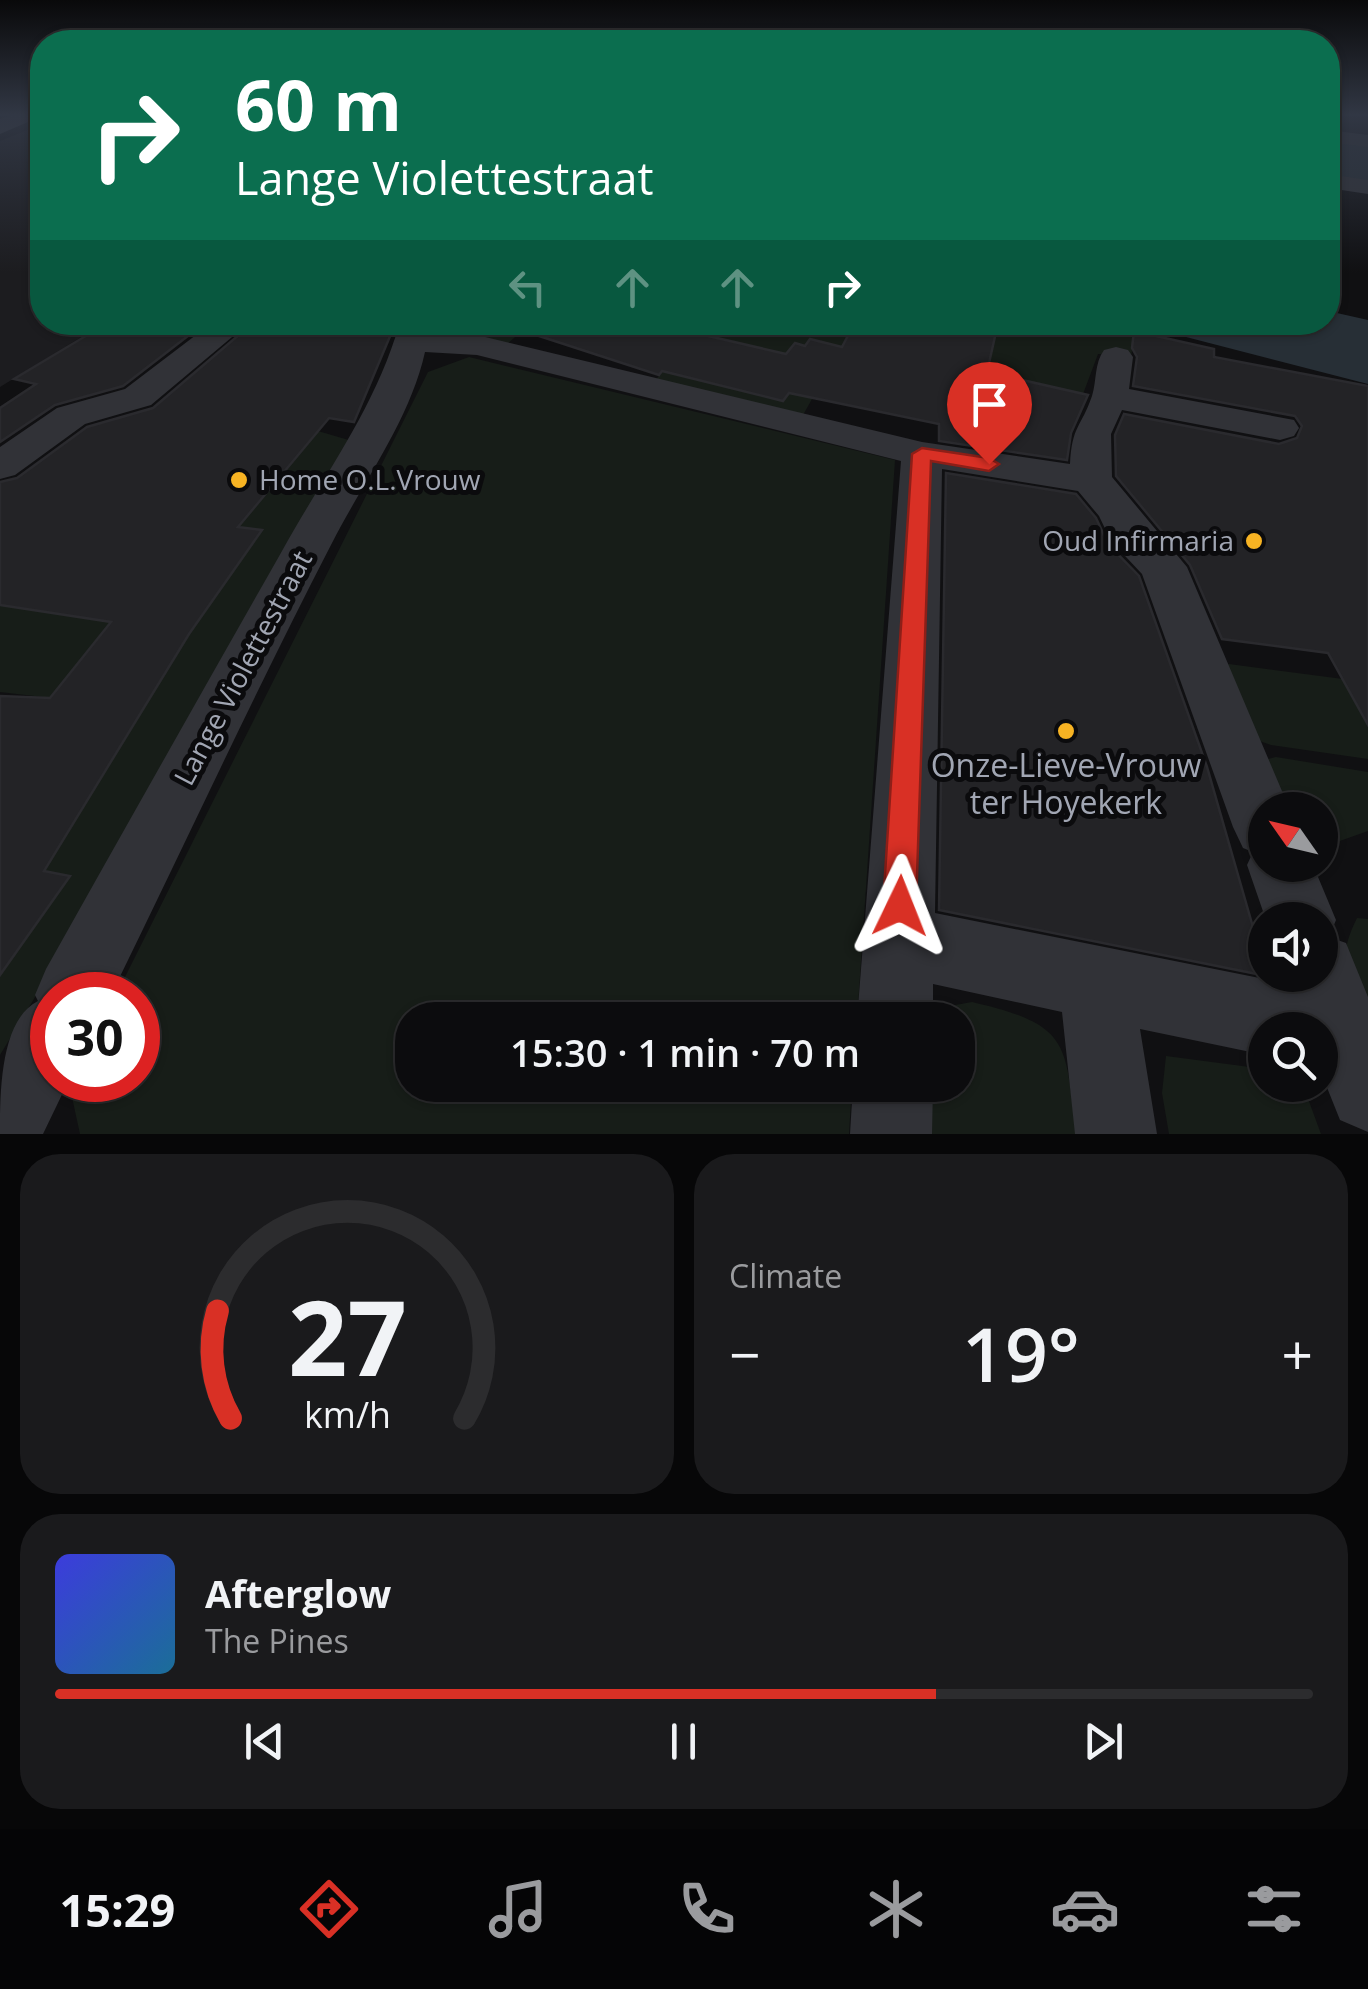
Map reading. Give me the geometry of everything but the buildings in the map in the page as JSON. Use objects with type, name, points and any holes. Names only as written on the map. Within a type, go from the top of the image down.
[{"type":"street","points":[[1340,183],[1368,187]]},
{"type":"street","points":[[0,466],[71,416],[138,397],[217,335]]},
{"type":"street","name":"Lange Violettestraat","points":[[84,972],[308,543],[403,372],[412,335]]},
{"type":"street","name":"Lange Violettestraat","points":[[428,335],[922,454],[1090,480]]},
{"type":"street","points":[[1251,792],[1164,567],[1127,530],[1119,511],[1090,480],[1091,434],[1113,377],[1280,428]]},
{"type":"street","points":[[896,1002],[922,454]]},
{"type":"street","points":[[898,941],[1344,1032]]},
{"type":"street","points":[[1096,983],[1116,1134]]},
{"type":"street","points":[[0,1133],[30,1075]]},
{"type":"street","points":[[891,1134],[892,1102]]},
{"type":"shaded area","points":[[0,168],[30,168],[30,335],[84,335],[0,387]]},
{"type":"shaded area","points":[[1340,168],[1368,168],[1368,182],[1340,178]]},
{"type":"shaded area","points":[[1340,314],[1368,320],[1368,384],[1178,335],[1340,335]]},
{"type":"shaded area","points":[[456,335],[517,335],[505,346]]},
{"type":"shaded area","points":[[676,335],[848,335],[803,415],[655,381],[687,339]],"holes":[[[828,344],[783,400],[780,361],[805,346]]]},
{"type":"shaded area","points":[[996,335],[1135,335],[1131,356],[1098,354],[1083,394],[962,368],[993,347]]},
{"type":"shaded area","points":[[469,357],[895,460],[858,1002],[395,1002],[395,1102],[851,1102],[849,1134],[80,1134],[73,1102],[160,1102],[160,972],[128,972],[428,372]]},
{"type":"shaded area","points":[[318,431],[352,441],[50,972],[30,972],[30,1005],[0,1055],[0,972],[70,876],[44,871],[189,634],[261,531],[238,527]]},
{"type":"shaded area","points":[[127,601],[51,698],[0,692],[0,605]]},
{"type":"shaded area","points":[[1229,664],[1343,679],[1368,725],[1368,759],[1271,745],[1251,738],[1222,669]]},
{"type":"shaded area","points":[[1276,757],[1368,772],[1368,831],[1338,842],[1338,792],[1272,792],[1260,761]]},
{"type":"shaded area","points":[[1357,918],[1368,919],[1368,1020],[1347,970],[1346,947]]},
{"type":"shaded area","points":[[975,1003],[1028,1019],[1057,1042],[1069,1078],[1076,1134],[924,1134],[925,1102],[975,1102]]},
{"type":"shaded area","points":[[1166,1056],[1248,1067],[1248,1102],[1309,1102],[1321,1134],[1169,1134],[1162,1093]]},
{"type":"place","name":"Home O.L.Vrouw","points":[[239,480]]},
{"type":"place","name":"Oud Infirmaria","points":[[1254,541]]},
{"type":"place","name":"Onze-Lieve-Vrouw ter Hoyekerk","points":[[1066,731]]},
{"type":"route","points":[[900,906],[922,454],[989,464]]}]
